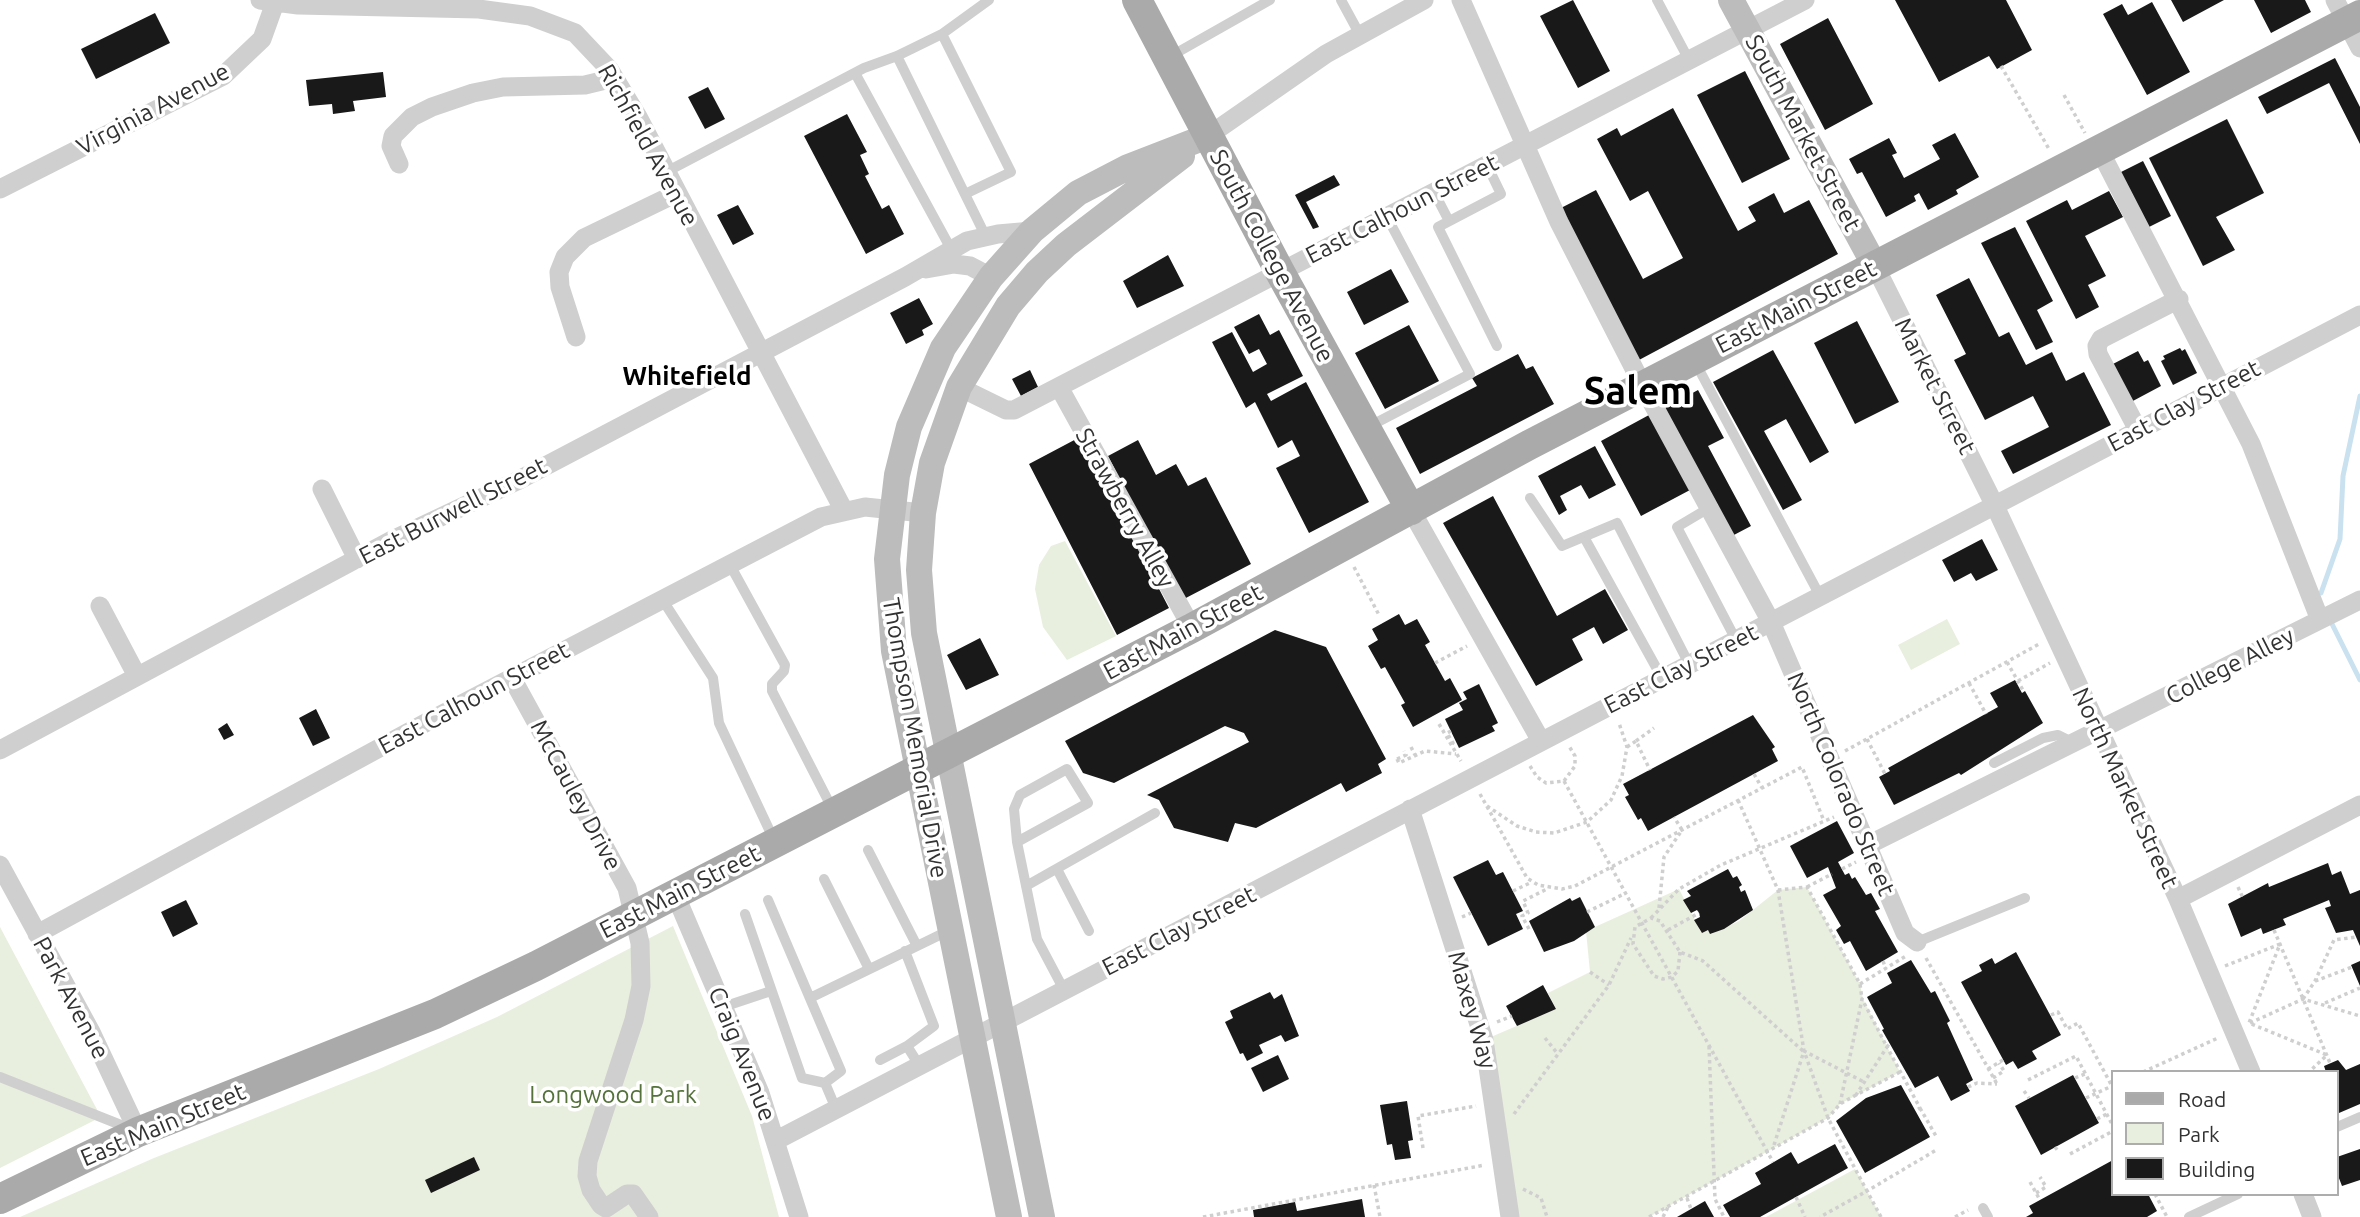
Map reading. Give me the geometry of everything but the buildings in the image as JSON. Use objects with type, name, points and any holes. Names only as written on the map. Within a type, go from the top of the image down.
[{"type":"main road","name":"South College Avenue","points":[[1137,0],[1280,272],[1411,510]]},
{"type":"main road","name":"South Market Street","points":[[1731,0],[1875,266]]},
{"type":"main road","name":"East Main Street","points":[[0,1199],[138,1132],[435,1014],[633,916],[918,771],[1192,628],[1643,386],[2350,21]]},
{"type":"main road","name":"Thompson Memorial Drive","points":[[1009,1217],[894,651],[887,601],[891,509],[909,427],[924,388],[943,348],[991,276],[1032,231],[1078,193],[1128,167],[1208,136]]},
{"type":"main road","name":"Thompson Memorial Drive","points":[[1042,1217],[947,755],[921,610],[923,513],[932,463],[959,387],[983,343],[1037,272],[1087,227],[1208,136]]},
{"type":"street","points":[[1208,136],[1326,54],[1424,0]]},
{"type":"street","name":"North Colorado Street","points":[[1461,0],[1559,222],[1643,386],[1771,622],[1853,809],[1862,853],[1905,933],[1917,942]]},
{"type":"street","name":"East Calhoun Street","points":[[959,387],[1006,410],[1014,410],[1805,0]]},
{"type":"street","name":"Richfield Avenue","points":[[270,1],[479,9],[530,16],[575,33],[595,52],[614,78],[844,509]]},
{"type":"street","name":"Virginia Avenue","points":[[0,189],[223,76],[262,38],[270,1]]},
{"type":"street","points":[[399,163],[391,146],[393,136],[412,117],[432,107],[473,93],[503,87],[585,85],[614,78]]},
{"type":"street","points":[[2097,150],[2224,385],[2251,444],[2320,620]]},
{"type":"street","points":[[576,337],[560,288],[559,272],[565,257],[584,239],[677,193]]},
{"type":"street","name":"East Burwell Street","points":[[2,749],[357,559],[516,481],[905,277],[951,249],[985,237],[1032,231]]},
{"type":"street","name":"East Burwell Street","points":[[905,277],[929,268],[954,264],[970,266],[991,276]]},
{"type":"street","name":"Market Street","points":[[1875,266],[1996,506]]},
{"type":"street","points":[[2138,430],[2097,346],[2101,339],[2179,299]]},
{"type":"street","name":"East Clay Street","points":[[777,1140],[2360,315]]},
{"type":"street","name":"Strawberry Alley","points":[[1059,387],[1192,628]]},
{"type":"street","points":[[322,489],[357,559]]},
{"type":"street","name":"North Market Street","points":[[1996,506],[2063,656],[2178,899],[2209,972],[2241,1027],[2251,1070]]},
{"type":"street","name":"East Calhoun Street","points":[[37,934],[512,678],[821,517],[844,509],[865,507],[923,513]]},
{"type":"street","points":[[1411,510],[1541,741]]},
{"type":"street","name":"College Alley","points":[[1862,853],[2360,600]]},
{"type":"street","points":[[100,606],[137,676]]},
{"type":"street","name":"McCauley Drive","points":[[512,678],[626,888],[642,953],[641,986],[634,1020],[588,1161],[587,1175],[591,1190],[601,1205],[606,1208],[627,1194],[633,1194],[649,1217]]},
{"type":"street","name":"Maxey Way","points":[[1410,809],[1484,1040],[1499,1127],[1510,1217]]},
{"type":"street","points":[[2178,899],[2359,810]]},
{"type":"street","name":"Park Avenue","points":[[0,866],[91,1032],[138,1132]]},
{"type":"street","name":"Craig Avenue","points":[[675,894],[777,1140],[799,1217]]},
{"type":"street","points":[[2303,1196],[2312,1217]]},
{"type":"lane","points":[[666,172],[855,73],[897,57],[942,34],[989,0]]},
{"type":"lane","points":[[1167,58],[1270,0]]},
{"type":"lane","points":[[1341,0],[1360,35]]},
{"type":"lane","points":[[1657,0],[1689,60]]},
{"type":"lane","points":[[942,34],[1011,172],[965,194]]},
{"type":"lane","points":[[897,57],[985,237]]},
{"type":"lane","points":[[855,73],[951,249]]},
{"type":"lane","points":[[1487,165],[1501,194],[1438,227],[1497,346]]},
{"type":"lane","points":[[1434,194],[1449,221]]},
{"type":"lane","points":[[1366,428],[1470,374],[1387,216]]},
{"type":"lane","points":[[1694,360],[1821,596]]},
{"type":"lane","points":[[1530,498],[1562,546],[1617,523],[1689,664]]},
{"type":"lane","points":[[1709,508],[1677,527],[1736,640]]},
{"type":"lane","points":[[1584,537],[1662,678]]},
{"type":"lane","points":[[729,563],[785,665],[784,671],[772,684],[772,691],[834,814]]},
{"type":"lane","points":[[662,599],[713,678],[719,723],[776,843]]},
{"type":"lane","points":[[1994,763],[2058,735],[2066,739],[2070,747]]},
{"type":"lane","points":[[1017,842],[1088,803],[1067,769],[1020,794],[1015,801],[1017,842],[1037,939],[1064,990]]},
{"type":"lane","points":[[1026,886],[1155,813]]},
{"type":"lane","points":[[868,850],[917,946]]},
{"type":"lane","points":[[1057,869],[1089,931]]},
{"type":"lane","points":[[824,879],[869,968]]},
{"type":"lane","points":[[1917,942],[2025,898]]},
{"type":"lane","points":[[745,914],[802,1078],[825,1083],[841,1071],[768,900]]},
{"type":"lane","points":[[810,998],[950,930]]},
{"type":"lane","points":[[880,1060],[907,1046],[934,1026],[905,951]]},
{"type":"lane","points":[[723,1007],[771,991]]},
{"type":"lane","points":[[907,1046],[919,1065]]},
{"type":"lane","points":[[0,1077],[138,1132]]},
{"type":"lane","points":[[825,1083],[836,1109]]},
{"type":"lane","points":[[2339,1126],[2360,1117]]},
{"type":"lane","points":[[2189,1217],[2234,1196]]},
{"type":"path","points":[[2001,66],[2061,169]]},
{"type":"path","points":[[2064,95],[2097,150]]},
{"type":"path","points":[[1343,547],[1379,615]]},
{"type":"path","points":[[1831,758],[2054,636]]},
{"type":"path","points":[[1434,663],[1483,637]]},
{"type":"path","points":[[2018,681],[2063,656]]},
{"type":"path","points":[[2007,662],[2024,692]]},
{"type":"path","points":[[1969,682],[1986,714]]},
{"type":"path","points":[[1486,804],[1501,817],[1536,832],[1553,833],[1587,822],[1601,812],[1618,789],[1625,766],[1627,747],[1616,718]]},
{"type":"path","points":[[1439,724],[1461,761]]},
{"type":"path","points":[[1627,747],[1654,728]]},
{"type":"path","points":[[1450,745],[1453,743],[1447,733],[1451,731]]},
{"type":"path","points":[[1867,739],[1885,774]]},
{"type":"path","points":[[1636,741],[1650,770]]},
{"type":"path","points":[[1530,766],[1537,777],[1546,783],[1564,781],[1575,766],[1575,756],[1568,744]]},
{"type":"path","points":[[1411,747],[1415,755]]},
{"type":"path","points":[[1404,751],[1406,755],[1397,759],[1399,763],[1425,751],[1456,754]]},
{"type":"path","points":[[1529,929],[1522,916],[1528,913],[1523,901],[1549,888],[1576,886],[1802,767],[1824,821]]},
{"type":"path","points":[[1754,774],[1762,788]]},
{"type":"path","points":[[1564,781],[1773,1163]]},
{"type":"path","points":[[1479,792],[1520,868],[1532,882],[1549,888]]},
{"type":"path","points":[[1738,800],[1778,890],[1804,1051],[1828,1118],[1881,1217]]},
{"type":"path","points":[[1499,1127],[1515,1113],[1609,985],[1623,960],[1635,927],[1651,918],[1679,889],[1721,865],[1853,809]]},
{"type":"path","points":[[1674,817],[1682,830]]},
{"type":"path","points":[[1809,827],[1812,834]]},
{"type":"path","points":[[1659,911],[1664,857],[1682,830]]},
{"type":"path","points":[[1842,869],[1862,853]]},
{"type":"path","points":[[1778,890],[1807,887],[1832,874]]},
{"type":"path","points":[[1513,891],[1532,882]]},
{"type":"path","points":[[1807,887],[1860,984],[1863,999],[1918,1110],[1936,1136]]},
{"type":"path","points":[[1587,912],[1626,892]]},
{"type":"path","points":[[1461,918],[1471,913]]},
{"type":"path","points":[[1668,930],[1699,913]]},
{"type":"path","points":[[1632,934],[1633,944],[1647,970],[1663,979],[1672,977],[1678,971],[1680,952],[1668,930],[1660,921],[1651,918]]},
{"type":"path","points":[[2274,930],[2330,1063]]},
{"type":"path","points":[[1835,940],[1840,937]]},
{"type":"path","points":[[2241,1027],[2303,999],[2315,981],[2334,940],[2356,937]]},
{"type":"path","points":[[1917,942],[1997,1084],[1977,1083],[1968,1087]]},
{"type":"path","points":[[2209,972],[2280,944]]},
{"type":"path","points":[[2241,1027],[2280,944]]},
{"type":"path","points":[[1680,952],[1703,961],[1804,1051],[1864,1082]]},
{"type":"path","points":[[1882,961],[1886,969]]},
{"type":"path","points":[[1860,984],[1896,962]]},
{"type":"path","points":[[2315,981],[2352,967]]},
{"type":"path","points":[[1590,972],[1609,985]]},
{"type":"path","points":[[2323,1004],[2360,988]]},
{"type":"path","points":[[1840,1104],[1863,999]]},
{"type":"path","points":[[2303,999],[2360,1016]]},
{"type":"path","points":[[2051,1016],[2058,1012],[2067,1029],[2078,1023],[2112,1084]]},
{"type":"path","points":[[2241,1027],[2327,1055]]},
{"type":"path","points":[[1545,1038],[1557,1053]]},
{"type":"path","points":[[2147,1070],[2213,1040]]},
{"type":"path","points":[[1709,1044],[1715,1199],[1724,1217]]},
{"type":"path","points":[[1856,1095],[1888,1046]]},
{"type":"path","points":[[1774,1146],[1804,1051]]},
{"type":"path","points":[[2311,1070],[2327,1055]]},
{"type":"path","points":[[2028,1080],[2076,1056],[2112,1126]]},
{"type":"path","points":[[1988,1069],[2001,1062],[2004,1071],[1993,1078]]},
{"type":"path","points":[[1649,1217],[1828,1118],[1840,1104],[1900,1072]]},
{"type":"path","points":[[2075,1078],[2085,1074]]},
{"type":"path","points":[[2086,1098],[2112,1086]]},
{"type":"path","points":[[1863,1091],[1866,1098]]},
{"type":"path","points":[[2025,1091],[2029,1098]]},
{"type":"path","points":[[1409,1117],[1495,1102]]},
{"type":"path","points":[[2097,1119],[2107,1114]]},
{"type":"path","points":[[1418,1116],[1423,1148]]},
{"type":"path","points":[[2070,1154],[2112,1130]]},
{"type":"path","points":[[1845,1150],[1851,1147]]},
{"type":"path","points":[[1820,1217],[1938,1149]]},
{"type":"path","points":[[1203,1217],[1503,1161]]},
{"type":"path","points":[[2036,1193],[2046,1188],[2040,1177]]},
{"type":"path","points":[[2030,1182],[2040,1200]]},
{"type":"path","points":[[1374,1185],[1380,1217]]},
{"type":"path","points":[[1521,1189],[1530,1190],[1541,1198],[1546,1217]]},
{"type":"path","points":[[2156,1196],[2167,1217]]},
{"type":"path","points":[[1796,1197],[1805,1217]]},
{"type":"path","points":[[1687,1198],[1692,1209]]},
{"type":"path","points":[[1663,1217],[1668,1207]]},
{"type":"path","points":[[1955,1217],[1968,1210]]},
{"type":"green space","points":[[1065,541],[1116,636],[1067,660],[1043,627],[1035,589],[1039,565],[1051,546]]},
{"type":"green space","points":[[1947,619],[1960,644],[1911,670],[1898,645]]},
{"type":"green space","points":[[1807,887],[1860,984],[1863,999],[1900,1072],[1840,1104],[1828,1118],[1649,1217],[1510,1217],[1484,1040],[1556,1009],[1548,993],[1590,972],[1586,931],[1679,889],[1701,932],[1708,930],[1711,934],[1739,921],[1778,890]]},
{"type":"green space","name":"Longwood Park","points":[[673,926],[752,1116],[779,1217],[20,1217],[154,1158],[379,1069],[497,1017]]},
{"type":"green space","points":[[0,927],[101,1117],[0,1168]]},
{"type":"green space","points":[[1855,1169],[1881,1217],[1766,1217]]},
{"type":"waterway","points":[[2321,593],[2340,539],[2343,476],[2360,396]]},
{"type":"waterway","points":[[2331,622],[2360,680]]},
{"type":"district","name":"Whitefield","points":[[687,376]]},
{"type":"district","name":"Salem","points":[[1638,391]]}]
